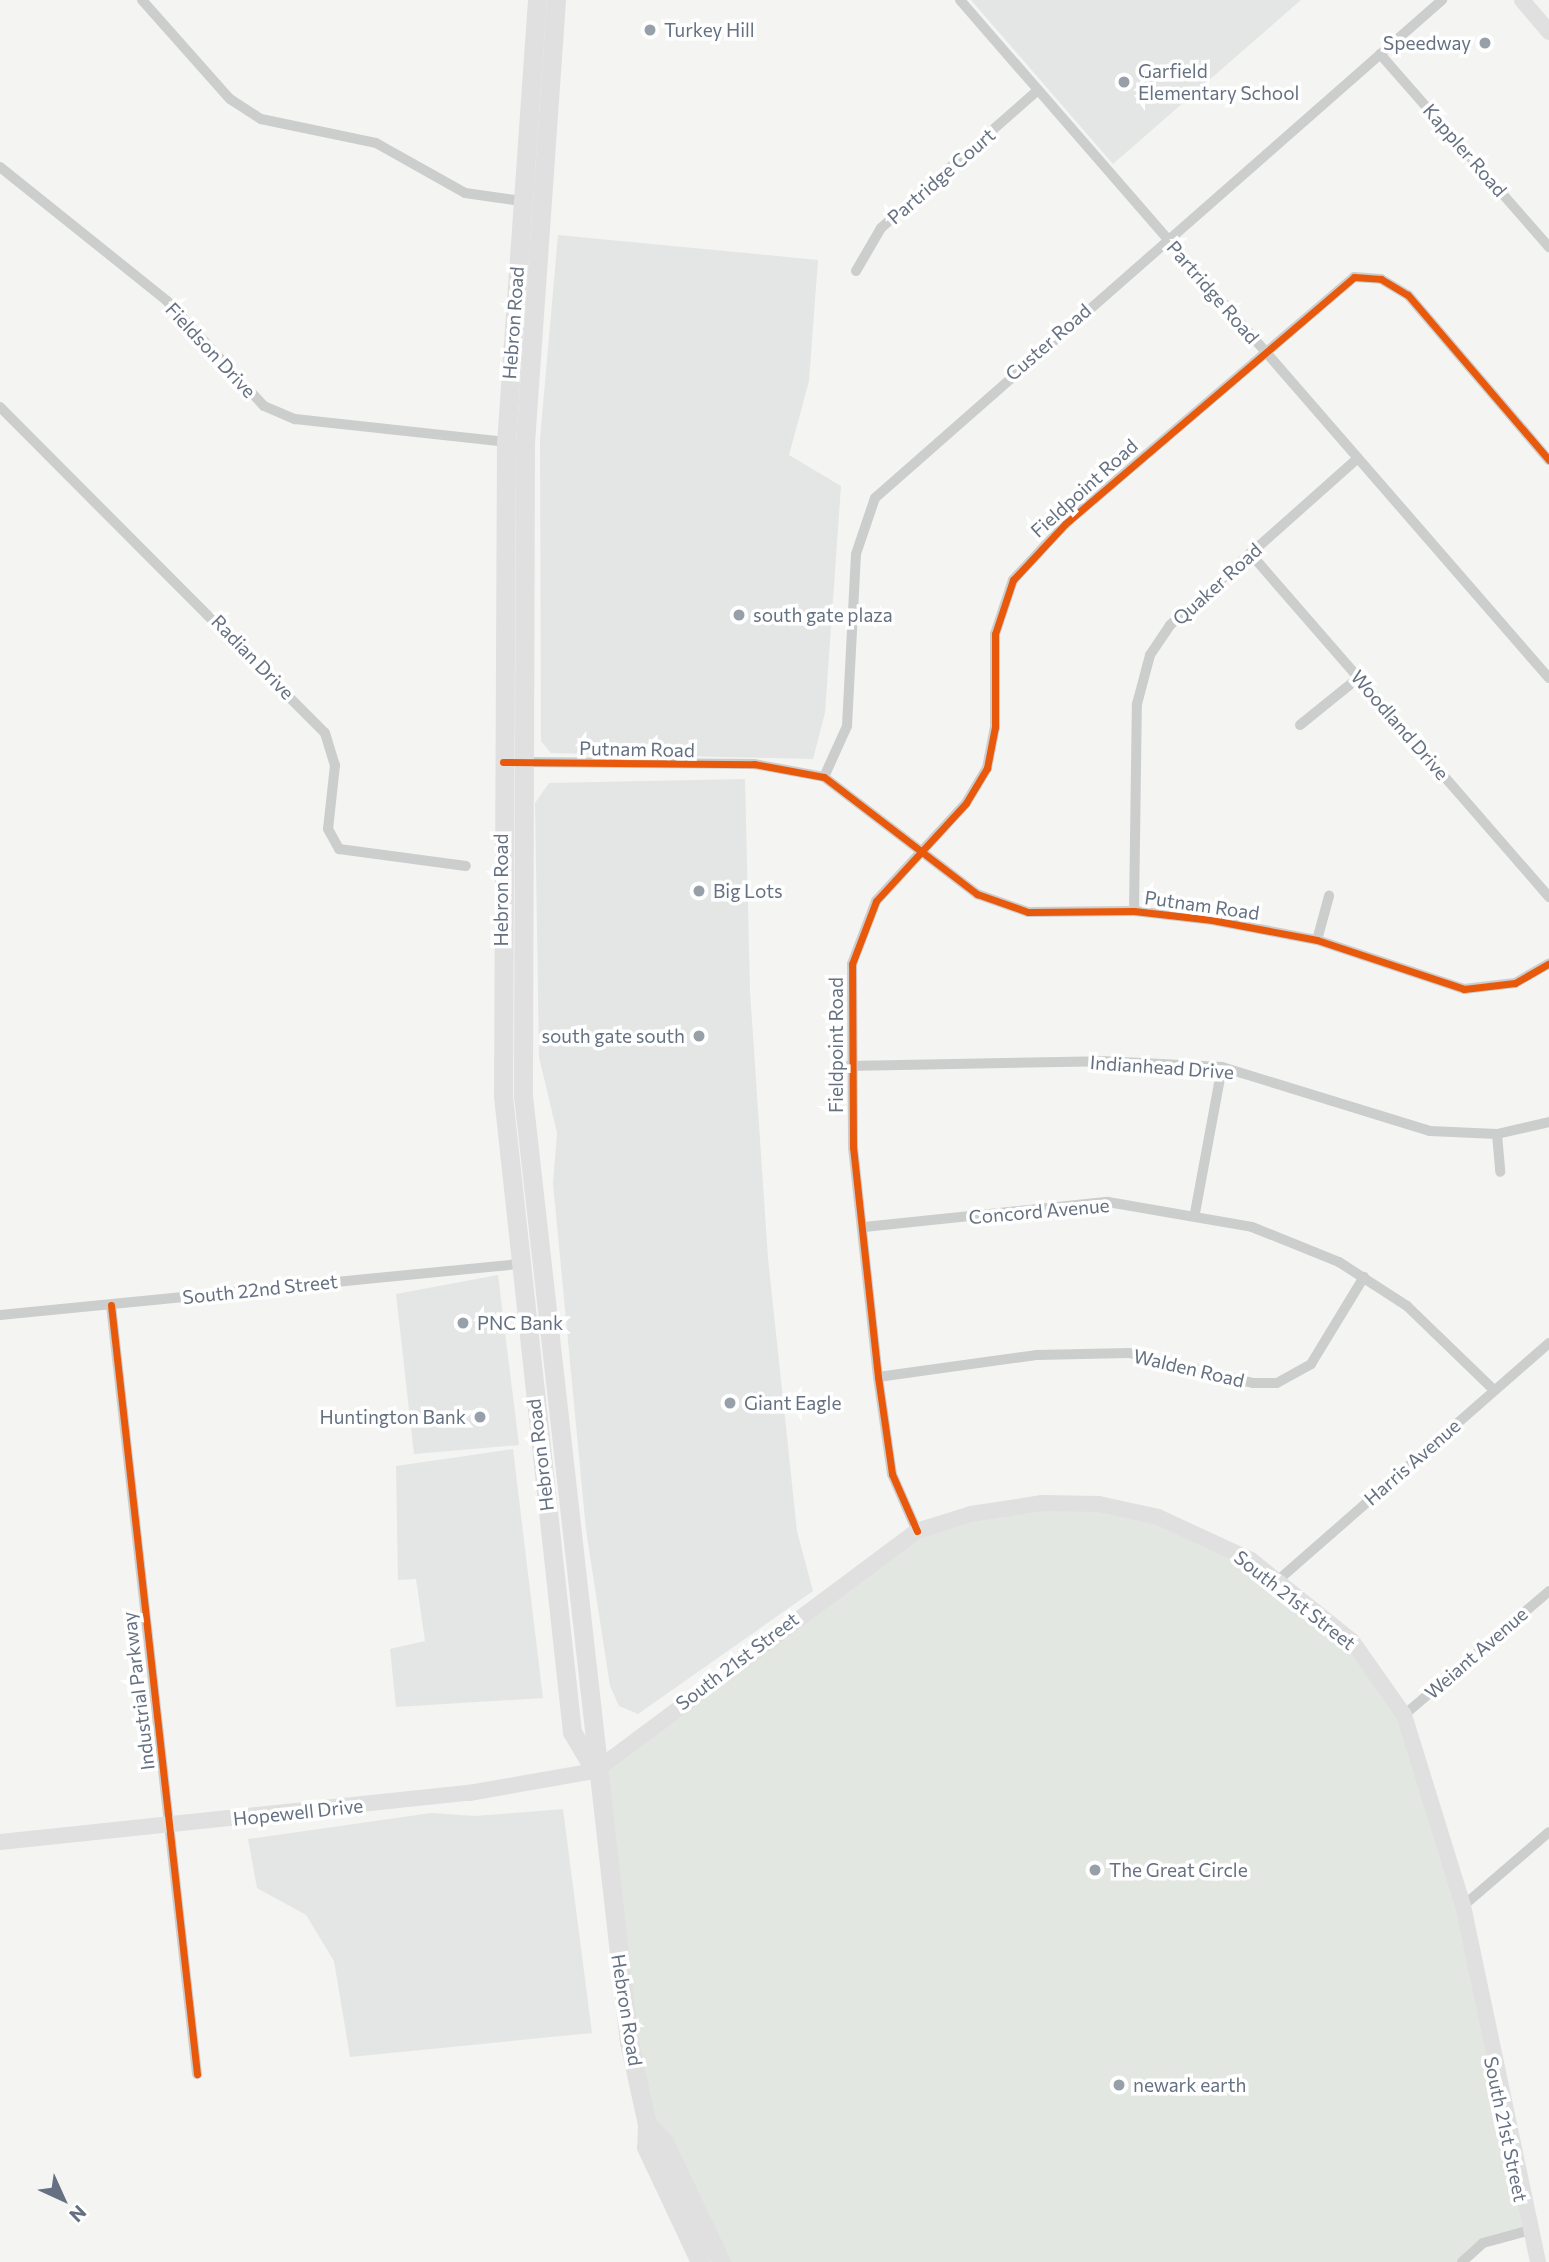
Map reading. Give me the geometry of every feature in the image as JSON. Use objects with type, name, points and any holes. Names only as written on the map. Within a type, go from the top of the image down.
[{"type":"highway","name":"Hebron Road","points":[[537,0],[506,442],[503,762],[505,1117],[572,1732],[595,1771]]},
{"type":"highway","name":"Hebron Road","points":[[556,0],[526,406],[523,1096],[595,1771],[629,2042],[648,2124],[646,2147],[657,2179],[700,2262]]},
{"type":"highway","points":[[505,1117],[514,1131],[525,1230],[540,1254]]},
{"type":"highway","points":[[519,1264],[535,1287],[544,1361],[552,1370]]},
{"type":"highway","name":"Hebron Road","points":[[648,2124],[664,2142],[721,2262]]},
{"type":"main road","points":[[1522,0],[1549,32]]},
{"type":"main road","name":"South 21st Street","points":[[595,1771],[917,1531],[971,1514],[1042,1503],[1099,1504],[1158,1517],[1213,1538],[1276,1582],[1352,1641],[1404,1716],[1463,1906],[1527,2231],[1538,2262]]},
{"type":"main road","name":"Hopewell Drive","points":[[0,1842],[170,1827],[538,1784],[595,1771]]},
{"type":"street","points":[[142,0],[230,99],[261,118],[376,143],[465,193],[522,201]]},
{"type":"street","name":"Partridge Road","points":[[960,0],[1549,678]]},
{"type":"street","name":"Custer Road","points":[[824,777],[847,726],[856,554],[875,498],[1167,238],[1442,0]]},
{"type":"street","name":"Kappler Road","points":[[1380,54],[1549,247]]},
{"type":"street","name":"Partridge Court","points":[[856,271],[881,228],[1038,90]]},
{"type":"street","name":"Fieldson Drive","points":[[0,167],[167,301],[264,406],[295,419],[506,442]]},
{"type":"street","name":"Fieldpoint Road","points":[[917,1531],[892,1474],[878,1377],[848,1066],[852,964],[860,933],[876,901],[919,849],[967,803],[987,768],[995,727],[995,634],[1019,570],[1347,280],[1390,282],[1408,295],[1549,460]]},
{"type":"street","name":"Radian Drive","points":[[0,407],[325,733],[335,765],[328,829],[339,849],[466,866]]},
{"type":"street","name":"Quaker Road","points":[[1134,911],[1137,704],[1144,669],[1170,625],[1357,458]]},
{"type":"street","name":"Woodland Drive","points":[[1250,553],[1549,897]]},
{"type":"street","points":[[1300,725],[1358,678]]},
{"type":"street","name":"Putnam Road","points":[[503,762],[754,764],[824,777],[977,894],[1028,912],[1134,911],[1317,940],[1464,989],[1515,982],[1549,963]]},
{"type":"street","points":[[1317,940],[1329,896]]},
{"type":"street","name":"Indianhead Drive","points":[[848,1066],[1101,1061],[1222,1067],[1401,1125],[1497,1134],[1549,1122]]},
{"type":"street","points":[[1195,1213],[1222,1067]]},
{"type":"street","points":[[1497,1134],[1500,1171]]},
{"type":"street","name":"Concord Avenue","points":[[864,1227],[1108,1202],[1195,1213],[1303,1245],[1364,1278],[1439,1331],[1494,1391]]},
{"type":"street","name":"South 22nd Street","points":[[0,1315],[519,1264]]},
{"type":"street","name":"Walden Road","points":[[878,1377],[1037,1355],[1129,1353],[1252,1383],[1277,1383],[1311,1364],[1364,1278]]},
{"type":"street","name":"Industrial Parkway","points":[[111,1305],[197,2074]]},
{"type":"street","name":"Harris Avenue","points":[[1276,1582],[1549,1343]]},
{"type":"street","name":"Weiant Avenue","points":[[1404,1716],[1549,1591]]},
{"type":"street","points":[[1463,1906],[1549,1832]]},
{"type":"street","points":[[1462,2262],[1483,2243],[1527,2231]]},
{"type":"shaded area","name":"Garfield Elementary School","points":[[971,0],[1301,0],[1113,164]]},
{"type":"shaded area","points":[[558,235],[818,260],[809,381],[789,455],[841,486],[825,713],[813,759],[551,753],[541,741],[540,439]]},
{"type":"shaded area","points":[[745,779],[750,991],[768,1258],[797,1531],[813,1591],[638,1714],[619,1706],[610,1686],[586,1530],[553,1183],[557,1133],[539,1057],[535,803],[549,783]]},
{"type":"shaded area","points":[[498,1275],[519,1445],[414,1454],[396,1294]]},
{"type":"shaded area","points":[[513,1449],[543,1698],[396,1707],[390,1649],[425,1641],[416,1579],[398,1580],[396,1466]]},
{"type":"shaded area","points":[[1068,1502],[1213,1538],[1373,1667],[1427,1774],[1527,2231],[1507,2232],[1462,2262],[721,2262],[647,2124],[595,1771],[917,1531]]},
{"type":"shaded area","points":[[563,1809],[592,2033],[350,2057],[334,1961],[306,1915],[257,1888],[248,1839],[431,1813],[475,1816]]},
{"type":"cycle path","points":[[917,1531],[892,1474],[878,1377],[853,1147],[852,964],[876,901],[966,803],[987,768],[995,727],[995,634],[1013,580],[1065,524],[1354,277],[1381,279],[1408,295],[1549,460]]},
{"type":"cycle path","points":[[503,762],[754,764],[824,777],[977,894],[1028,912],[1134,911],[1212,920],[1317,940],[1464,989],[1515,983],[1549,963]]},
{"type":"cycle path","points":[[111,1305],[197,2074]]},
{"type":"place","name":"Turkey Hill","points":[[650,30]]},
{"type":"place","name":"Speedway","points":[[1485,43]]},
{"type":"place","name":"Garfield Elementary School","points":[[1124,82]]},
{"type":"place","name":"south gate plaza","points":[[739,615]]},
{"type":"place","name":"Big Lots","points":[[699,891]]},
{"type":"place","name":"south gate south","points":[[699,1036]]},
{"type":"place","name":"PNC Bank","points":[[463,1323]]},
{"type":"place","name":"Giant Eagle","points":[[730,1403]]},
{"type":"place","name":"Huntington Bank","points":[[480,1417]]},
{"type":"place","name":"The Great Circle","points":[[1095,1870]]},
{"type":"place","name":"newark earth","points":[[1119,2085]]}]
